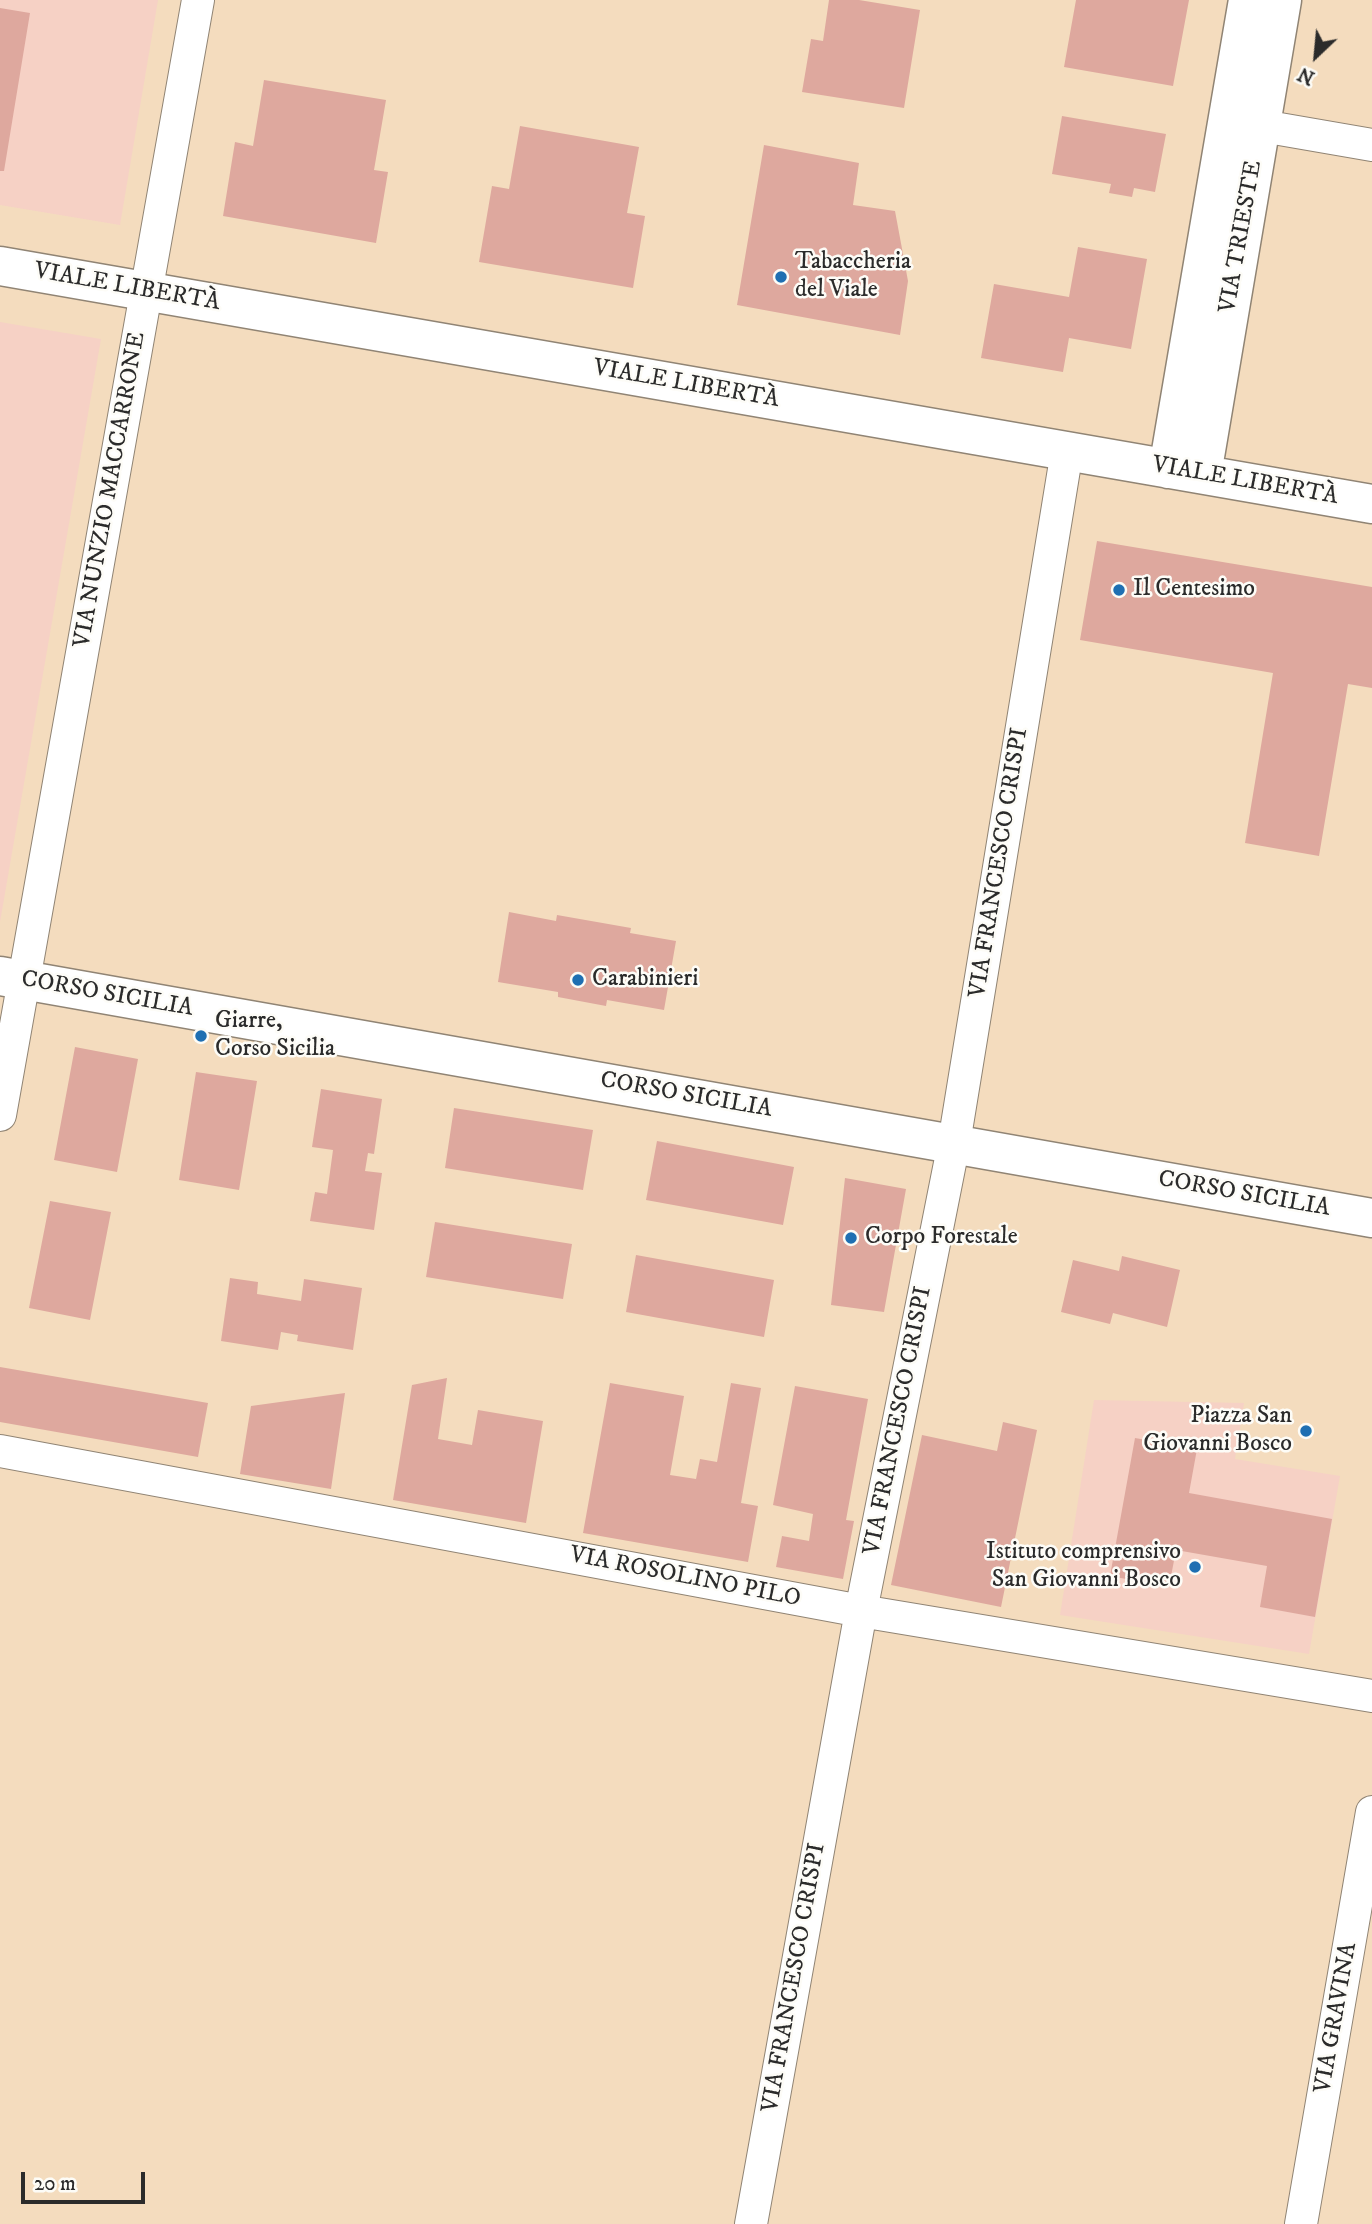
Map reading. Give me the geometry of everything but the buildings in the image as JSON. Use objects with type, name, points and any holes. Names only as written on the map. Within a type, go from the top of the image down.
[{"type":"street","name":"VIA NUNZIO MACCARRONE","points":[[0,1115],[12,978],[146,291],[198,0]]},
{"type":"street","name":"VIA TRIESTE","points":[[1244,123],[1248,0]]},
{"type":"street","name":"VIA TRIESTE","points":[[1185,472],[1244,123],[1282,0]]},
{"type":"street","points":[[1244,123],[1372,145]]},
{"type":"street","name":"VIALE LIBERTÀ","points":[[0,266],[1372,504]]},
{"type":"street","name":"VIA FRANCESCO CRISPI","points":[[751,2224],[861,1611],[954,1143],[1068,451]]},
{"type":"street","name":"CORSO SICILIA","points":[[12,978],[1372,1218]]},
{"type":"street","name":"VIA ROSOLINO PILO","points":[[0,1451],[861,1611],[1372,1696]]},
{"type":"street","name":"VIA GRAVINA","points":[[1301,2224],[1372,1812]]},
{"type":"shaded area","points":[[0,0],[158,0],[120,225],[0,205]]},
{"type":"shaded area","points":[[0,322],[101,339],[0,922]]},
{"type":"shaded area","name":"Istituto comprensivo San Giovanni Bosco","points":[[1094,1400],[1244,1403],[1235,1459],[1340,1476],[1309,1654],[1060,1615]]},
{"type":"place","name":"Tabaccheria del Viale","points":[[781,277]]},
{"type":"place","name":"Il Centesimo","points":[[1119,590]]},
{"type":"place","name":"Carabinieri","points":[[578,980]]},
{"type":"place","name":"Giarre, Corso Sicilia","points":[[201,1036]]},
{"type":"place","name":"Corpo Forestale","points":[[851,1238]]},
{"type":"place","name":"Piazza San Giovanni Bosco","points":[[1306,1431]]},
{"type":"place","name":"Istituto comprensivo San Giovanni Bosco","points":[[1195,1567]]}]
